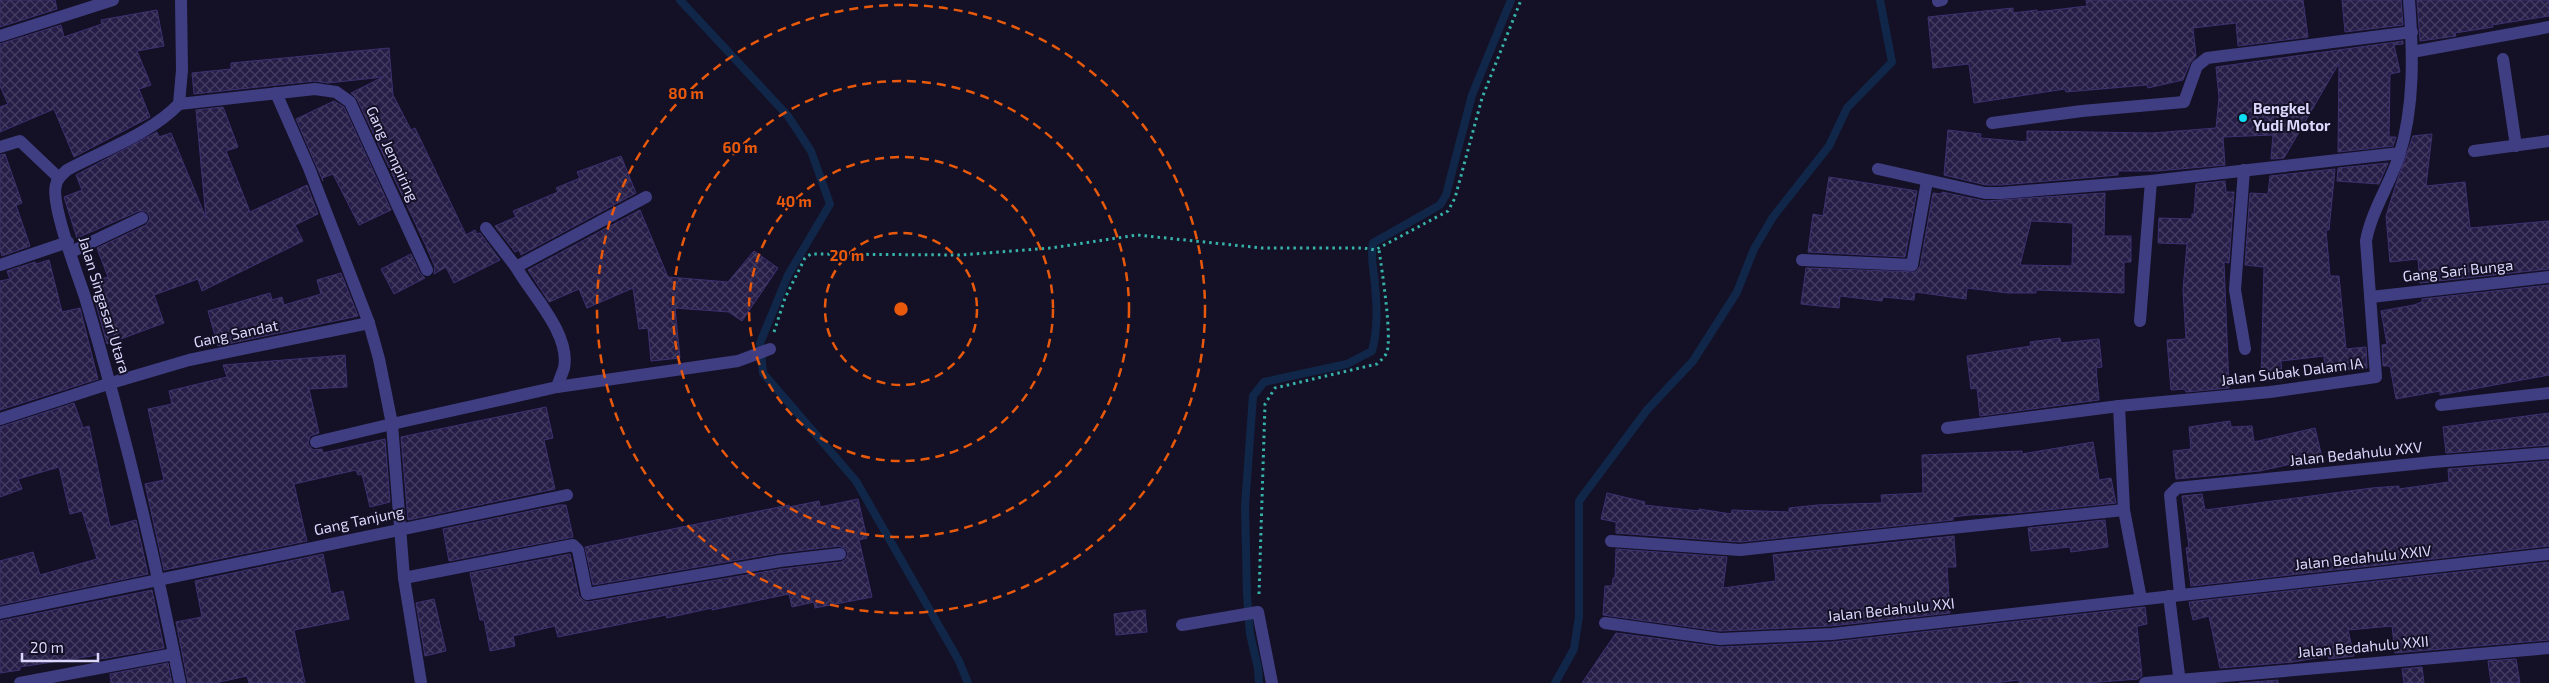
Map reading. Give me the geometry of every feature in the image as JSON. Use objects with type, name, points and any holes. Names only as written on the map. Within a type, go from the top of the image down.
[{"type":"street","points":[[0,36],[113,0]]},
{"type":"street","points":[[0,147],[20,140],[59,178],[91,157],[167,116],[179,104],[182,70],[181,0]]},
{"type":"street","name":"Jalan Subak Dalam IA","points":[[1948,428],[2119,406],[2270,392],[2376,377],[2366,241],[2368,231],[2390,183],[2400,153],[2410,110],[2412,32],[2409,0]]},
{"type":"street","points":[[2412,52],[2549,27]]},
{"type":"street","points":[[1992,123],[2082,111],[2184,102],[2198,66],[2207,58],[2412,32]]},
{"type":"street","points":[[2503,59],[2516,146]]},
{"type":"street","name":"Gang Jempiring","points":[[179,104],[276,93],[330,90],[350,102],[426,270]]},
{"type":"street","points":[[276,93],[309,168],[370,323],[392,424],[404,578],[421,683]]},
{"type":"street","points":[[2474,151],[2549,141]]},
{"type":"street","points":[[1878,169],[1985,193],[2001,193],[2151,181],[2400,153]]},
{"type":"street","points":[[2244,170],[2235,290],[2245,349]]},
{"type":"street","name":"Jalan Singasari Utara","points":[[59,178],[55,193],[111,382],[180,683]]},
{"type":"street","points":[[1802,260],[1912,266],[1927,181]]},
{"type":"street","points":[[2140,321],[2151,181]]},
{"type":"street","points":[[516,267],[646,197]]},
{"type":"street","points":[[0,265],[70,247],[142,218]]},
{"type":"street","points":[[486,228],[516,267],[527,287],[541,303],[560,339],[564,367],[557,387]]},
{"type":"street","name":"Gang Sari Bunga","points":[[2370,297],[2549,277]]},
{"type":"street","name":"Gang Sandat","points":[[0,420],[111,382],[189,360],[370,323]]},
{"type":"street","points":[[316,442],[557,387],[738,360],[770,349]]},
{"type":"street","points":[[2441,405],[2549,393]]},
{"type":"street","points":[[2119,406],[2124,510],[2141,599]]},
{"type":"street","name":"Jalan Bedahulu XXV","points":[[2174,595],[2170,495],[2177,488],[2433,462],[2549,453]]},
{"type":"street","name":"Gang Tanjung","points":[[0,613],[400,528],[567,495]]},
{"type":"street","points":[[1611,540],[1740,550],[2124,510]]},
{"type":"street","points":[[404,578],[573,545],[578,550],[587,594],[780,561],[840,554]]},
{"type":"street","name":"Jalan Bedahulu XXIV","points":[[2174,595],[2549,554]]},
{"type":"street","points":[[2174,595],[2179,681]]},
{"type":"street","name":"Jalan Bedahulu XXI","points":[[1605,622],[1720,639],[1832,634],[2174,595]]},
{"type":"street","points":[[1182,625],[1256,612],[1272,683]]},
{"type":"street","name":"Jalan Bedahulu XXII","points":[[2145,683],[2549,648]]},
{"type":"street","points":[[20,683],[174,654]]},
{"type":"path","points":[[770,349],[785,298],[805,258],[811,254],[961,256],[1051,248],[1137,235],[1262,248],[1364,248],[1377,250],[1448,211],[1454,198],[1482,98],[1521,0]]},
{"type":"path","points":[[1256,612],[1265,404],[1275,388],[1377,364],[1383,359],[1386,353],[1388,337],[1377,250]]},
{"type":"building","points":[[0,0],[55,0],[57,9],[0,27]]},
{"type":"building","points":[[2086,0],[2303,0],[2308,37],[2238,46],[2236,23],[2193,28],[2196,56],[2190,63],[2183,80],[2148,88],[2147,85],[2066,92],[2065,89],[1974,103],[1969,64],[1933,68],[1928,17],[2013,8],[2013,13],[2037,10],[2037,12],[2087,6]]},
{"type":"building","points":[[2342,0],[2401,0],[2403,25],[2345,32]]},
{"type":"building","points":[[2417,0],[2549,0],[2549,16],[2492,25],[2493,27],[2455,33],[2456,36],[2420,41]]},
{"type":"building","points":[[157,10],[164,46],[137,51],[151,85],[139,89],[150,117],[74,157],[54,109],[0,132],[0,107],[8,104],[0,86],[0,44],[61,25],[64,37],[102,24],[101,20]]},
{"type":"building","points":[[2403,41],[2403,44],[2394,45],[2400,72],[2390,74],[2389,137],[2396,137],[2393,146],[2338,152],[2339,63],[2284,158],[2271,159],[2273,135],[2223,137],[2225,165],[2157,171],[2118,171],[2118,175],[2001,185],[1986,185],[1944,175],[1948,130],[1981,134],[1980,138],[2027,142],[2027,131],[2153,133],[2216,128],[2219,98],[2216,67]]},
{"type":"building","points":[[389,48],[393,95],[411,130],[415,128],[466,235],[475,230],[477,234],[480,233],[500,260],[454,283],[446,267],[434,274],[435,267],[426,246],[357,99],[351,93],[383,77],[328,83],[314,81],[194,94],[192,73],[231,69],[231,63]]},
{"type":"building","points":[[334,101],[344,107],[391,210],[359,225],[333,174],[322,178],[323,181],[296,119]]},
{"type":"building","points":[[223,107],[238,147],[226,151],[250,212],[307,185],[318,214],[295,225],[303,241],[202,291],[198,279],[154,295],[164,323],[107,344],[96,304],[106,302],[98,280],[108,277],[97,248],[146,225],[150,219],[149,215],[146,211],[139,211],[77,238],[64,197],[82,190],[76,175],[157,132],[159,137],[171,133],[206,218],[196,110]]},
{"type":"building","points":[[2432,134],[2426,186],[2465,182],[2470,228],[2549,221],[2549,269],[2420,283],[2418,259],[2390,262],[2386,216],[2395,187],[2413,136]]},
{"type":"building","points":[[5,154],[22,203],[16,205],[30,246],[2,256],[0,250],[0,155]]},
{"type":"building","points":[[621,156],[636,193],[521,255],[519,250],[515,252],[495,226],[516,217],[513,211],[558,192],[556,188],[580,178],[577,172]]},
{"type":"building","points":[[2388,163],[2379,184],[2337,181],[2338,168]]},
{"type":"building","points":[[2335,169],[2329,230],[2326,230],[2330,276],[2339,276],[2346,349],[2366,347],[2367,368],[2325,372],[2324,356],[2281,361],[2282,380],[2261,381],[2264,267],[2245,265],[2250,193],[2268,194],[2270,176]]},
{"type":"building","points":[[1829,177],[1917,191],[1905,257],[1808,252],[1813,214],[1823,216]]},
{"type":"building","points":[[2225,181],[2226,192],[2234,192],[2229,263],[2224,262],[2229,388],[2186,392],[2185,389],[2171,390],[2167,340],[2186,339],[2183,290],[2187,244],[2158,243],[2159,218],[2192,219],[2196,184]]},
{"type":"building","points":[[1942,192],[1985,201],[2105,193],[2104,236],[2131,236],[2131,262],[2124,262],[2124,293],[2036,290],[2036,293],[2008,293],[1967,288],[1966,299],[1915,292],[1914,300],[1883,297],[1882,301],[1840,296],[1839,308],[1801,304],[1806,268],[1916,272],[1920,266],[1933,193],[1942,194]],"holes":[[[2031,221],[2073,223],[2072,266],[2020,265]]]},
{"type":"building","points":[[640,210],[668,277],[728,282],[754,251],[778,268],[742,321],[729,312],[675,308],[680,358],[651,361],[648,328],[639,329],[633,288],[587,308],[579,289],[549,302],[528,270]]},
{"type":"building","points":[[411,254],[420,273],[425,278],[394,294],[381,269]]},
{"type":"building","points":[[49,260],[62,312],[80,308],[98,379],[0,410],[0,281],[10,279],[7,271],[35,262],[36,264]]},
{"type":"building","points":[[341,273],[358,316],[218,346],[208,311],[270,293],[272,300],[282,297],[284,305],[321,294],[317,280]]},
{"type":"building","points":[[2549,285],[2549,375],[2440,395],[2440,391],[2396,399],[2390,366],[2383,366],[2382,345],[2387,344],[2381,311],[2414,305],[2422,302],[2422,299]]},
{"type":"building","points":[[2060,338],[2061,343],[2099,339],[2102,367],[2096,368],[2099,400],[1980,416],[1977,388],[1971,389],[1967,356],[2031,346],[2030,342]]},
{"type":"building","points":[[345,355],[347,387],[309,389],[319,433],[310,436],[308,444],[313,450],[322,449],[323,453],[385,439],[390,502],[370,507],[362,474],[358,475],[356,470],[294,484],[307,541],[164,570],[145,484],[164,480],[148,409],[172,404],[169,391],[227,377],[223,365]]},
{"type":"building","points":[[74,403],[83,428],[89,426],[110,527],[136,520],[148,574],[0,605],[0,561],[33,552],[40,575],[97,559],[82,511],[70,514],[59,467],[18,479],[22,489],[0,497],[0,427]]},
{"type":"building","points":[[546,407],[553,438],[544,440],[555,489],[408,520],[401,437]]},
{"type":"building","points":[[2549,413],[2549,445],[2446,453],[2443,427]]},
{"type":"building","points":[[2230,421],[2231,427],[2252,426],[2254,442],[2315,428],[2322,457],[2260,471],[2176,479],[2173,451],[2191,449],[2189,427]]},
{"type":"building","points":[[2093,442],[2099,480],[2111,478],[2116,503],[2016,513],[1969,515],[1953,517],[1953,520],[1740,542],[1616,533],[1616,522],[1601,519],[1607,493],[1645,502],[1644,505],[1699,511],[1699,509],[1731,514],[1732,510],[1789,512],[1789,508],[1817,505],[1882,503],[1881,495],[1923,493],[1922,455],[2022,451],[2022,454]]},
{"type":"building","points":[[2549,461],[2549,546],[2191,586],[2186,548],[2189,547],[2182,496],[2202,494],[2205,510],[2372,488],[2399,486],[2399,489],[2449,482],[2448,469]]},
{"type":"building","points":[[858,499],[867,538],[859,540],[872,597],[815,608],[814,602],[792,607],[789,594],[667,618],[666,615],[558,637],[555,626],[513,636],[515,646],[490,651],[484,620],[480,620],[470,573],[570,554],[579,596],[588,602],[781,569],[841,562],[845,560],[848,554],[846,549],[839,546],[779,553],[593,585],[585,547],[789,505],[789,507],[819,501],[820,507]]},
{"type":"building","points":[[566,505],[573,537],[449,561],[443,529]]},
{"type":"building","points":[[2105,520],[2108,547],[2071,552],[2070,547],[2031,551],[2028,528]]},
{"type":"building","points":[[1954,536],[1956,567],[1947,567],[1950,613],[1831,626],[1720,631],[1603,615],[1605,586],[1612,586],[1613,578],[1615,578],[1616,549],[1727,557],[1723,588],[1776,581],[1773,555]]},
{"type":"building","points":[[323,554],[331,594],[343,591],[349,619],[294,630],[305,683],[249,683],[247,676],[215,683],[188,683],[176,622],[202,617],[195,581]]},
{"type":"building","points":[[2549,562],[2549,640],[2395,653],[2392,626],[2348,630],[2354,656],[2329,659],[2328,656],[2293,662],[2220,668],[2209,616],[2193,620],[2189,602]]},
{"type":"building","points":[[152,590],[164,648],[98,659],[98,655],[20,667],[20,670],[0,673],[0,621]]},
{"type":"building","points":[[434,599],[446,651],[425,656],[416,603]]},
{"type":"building","points":[[2145,607],[2147,624],[2137,626],[2142,676],[2138,679],[2087,683],[2019,683],[2019,680],[1994,683],[1582,683],[1616,633],[1720,647],[1832,642]]},
{"type":"building","points":[[1145,610],[1147,632],[1116,635],[1114,614]]},
{"type":"building","points":[[2516,659],[2520,683],[2491,683],[2488,661]]},
{"type":"building","points":[[168,663],[172,683],[111,683],[110,674]]},
{"type":"building","points":[[2422,667],[2424,683],[2404,683],[2402,669]]},
{"type":"building","points":[[2278,680],[2278,683],[2239,683]]},
{"type":"waterway","points":[[680,0],[788,116],[811,151],[830,204],[788,275],[760,343],[763,373],[856,481],[959,661],[968,683]]},
{"type":"waterway","points":[[1259,683],[1258,668],[1250,634],[1245,506],[1253,396],[1264,382],[1347,364],[1372,351],[1376,318],[1376,294],[1372,260],[1373,243],[1440,205],[1446,195],[1472,95],[1511,0]]},
{"type":"waterway","points":[[1555,683],[1574,649],[1579,616],[1579,501],[1647,410],[1693,361],[1737,292],[1754,249],[1773,217],[1829,146],[1847,108],[1892,62],[1880,0]]},
{"type":"place","name":"Bengkel Yudi Motor","points":[[2243,118]]}]
